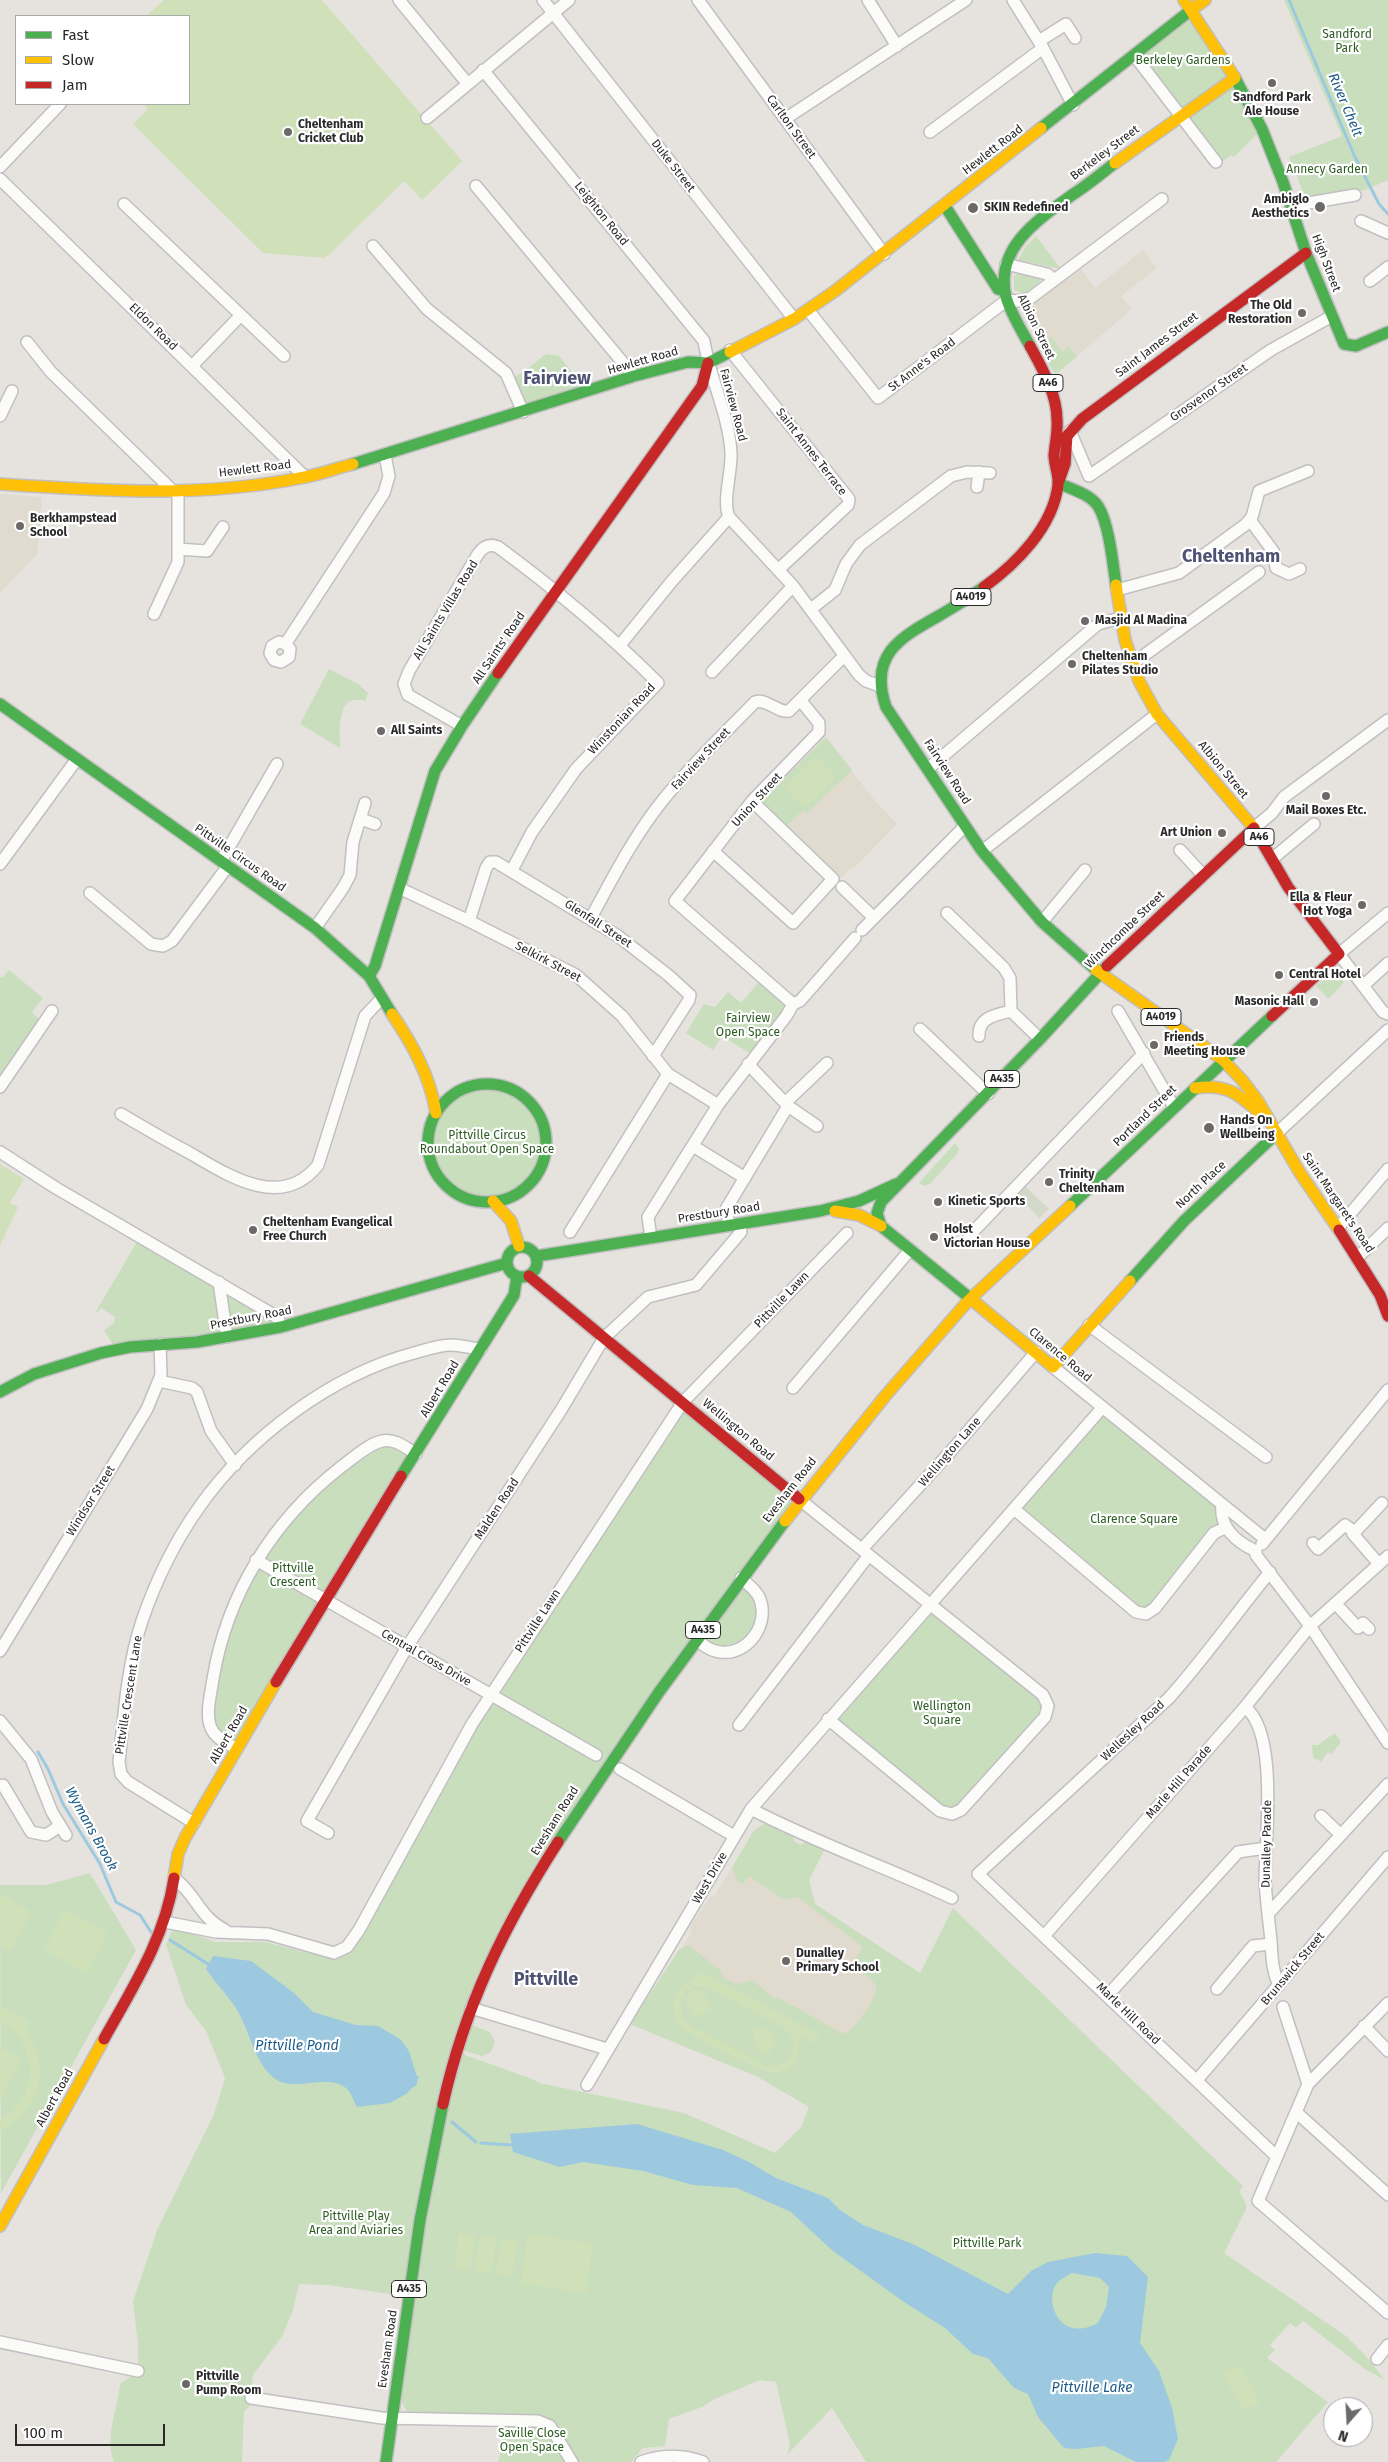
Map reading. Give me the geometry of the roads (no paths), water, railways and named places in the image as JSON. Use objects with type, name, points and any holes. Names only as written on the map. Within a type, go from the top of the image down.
[{"type":"main road","name":"High Street","points":[[1184,0],[1235,78],[1262,129],[1291,206],[1306,253],[1346,346],[1356,346],[1388,332]]},
{"type":"main road","name":"Hewlett Road","points":[[0,484],[84,490],[176,491],[241,486],[305,477],[385,455],[634,376],[688,362],[708,362],[794,319],[808,310],[884,254],[1205,0]]},
{"type":"main road","name":"Berkeley Street","points":[[1006,296],[1006,264],[1012,251],[1026,232],[1180,114],[1235,78]]},
{"type":"main road","name":"Albion Street","points":[[944,206],[998,290],[1006,296],[1050,388],[1057,415],[1054,461],[1058,483],[1090,498],[1098,506],[1109,539],[1120,618],[1132,664],[1157,714],[1254,828],[1288,887],[1340,954]]},
{"type":"main road","name":"Saint James Street","points":[[1070,431],[1082,419],[1306,253]]},
{"type":"main road","points":[[980,260],[1006,264]]},
{"type":"main road","name":"All Saints' Road","points":[[369,976],[375,966],[435,771],[462,726],[556,589],[702,386],[708,362]]},
{"type":"main road","points":[[1057,415],[1082,419]]},
{"type":"main road","points":[[1058,483],[1064,464],[1067,436],[1070,431]]},
{"type":"main road","name":"A4019","points":[[880,686],[882,665],[893,647],[926,623],[972,596],[1010,567],[1034,538],[1055,495],[1058,483]]},
{"type":"main road","points":[[1055,495],[1089,507],[1100,514]]},
{"type":"main road","name":"Fairview Road","points":[[880,686],[886,707],[929,768],[982,851],[1042,922],[1099,973],[1224,1060],[1251,1091],[1274,1128]]},
{"type":"main road","name":"Pittville Circus Road","points":[[0,704],[315,928],[369,976],[426,1071],[433,1088],[436,1113]]},
{"type":"main road","name":"Winchcombe Street","points":[[901,1182],[988,1094],[1099,973],[1254,828]]},
{"type":"main road","name":"Portland Street","points":[[971,1299],[1224,1060],[1340,954]]},
{"type":"main road","name":"Pittville Circus Road","points":[[426,1071],[445,1085],[462,1089]]},
{"type":"main road","points":[[493,1202],[513,1196],[528,1186],[542,1163],[546,1136],[541,1119],[525,1098],[504,1087],[482,1084],[462,1089],[447,1099],[436,1113],[430,1129],[428,1146],[431,1163],[440,1178],[452,1190],[467,1198],[493,1202],[501,1207],[509,1215],[517,1234],[519,1246]]},
{"type":"main road","points":[[1195,1088],[1214,1085],[1226,1087],[1238,1094],[1274,1128]]},
{"type":"main road","name":"Saint Margaret's Road","points":[[1274,1128],[1300,1173],[1384,1291],[1388,1316]]},
{"type":"main road","name":"North Place","points":[[1053,1367],[1188,1217],[1274,1128]]},
{"type":"main road","name":"Prestbury Road","points":[[537,1256],[820,1211],[859,1201],[901,1182]]},
{"type":"main road","name":"A435","points":[[881,1226],[877,1216],[879,1206],[901,1182]]},
{"type":"main road","points":[[509,1215],[513,1196]]},
{"type":"main road","name":"Clarence Road","points":[[820,1211],[848,1211],[863,1215],[881,1226],[1053,1367]]},
{"type":"main road","points":[[519,1246],[532,1249],[537,1256],[538,1265],[523,1276],[510,1271],[507,1262],[510,1252],[519,1246]]},
{"type":"main road","name":"Prestbury Road","points":[[0,1392],[34,1374],[85,1357],[130,1347],[196,1342],[281,1328],[507,1262]]},
{"type":"main road","name":"Wellington Road","points":[[523,1276],[604,1338],[799,1499]]},
{"type":"main road","name":"Albert Road","points":[[0,2226],[156,1945],[165,1922],[175,1879],[178,1854],[194,1823],[324,1600],[514,1295],[523,1276]]},
{"type":"main road","name":"Evesham Road","points":[[386,2462],[420,2214],[432,2147],[451,2069],[471,2008],[497,1947],[528,1889],[608,1763],[696,1639],[799,1499],[861,1424],[971,1299]]},
{"type":"street","points":[[399,0],[468,84]]},
{"type":"street","name":"Duke Street","points":[[544,0],[794,319]]},
{"type":"street","points":[[427,118],[569,0]]},
{"type":"street","points":[[868,0],[897,46]]},
{"type":"street","points":[[785,119],[966,0]]},
{"type":"street","points":[[1013,0],[1041,44],[1073,105]]},
{"type":"street","name":"Carlton Street","points":[[704,2],[785,119],[884,254]]},
{"type":"street","points":[[930,132],[1066,24],[1075,38]]},
{"type":"street","points":[[1134,55],[1216,162]]},
{"type":"street","name":"Leighton Road","points":[[483,70],[704,341],[708,362]]},
{"type":"street","points":[[0,166],[59,105]]},
{"type":"street","name":"Eldon Road","points":[[0,179],[193,365],[305,477]]},
{"type":"street","points":[[476,186],[634,376]]},
{"type":"street","points":[[1291,206],[1355,195]]},
{"type":"street","points":[[1006,296],[1017,301],[1029,299],[1162,199]]},
{"type":"street","points":[[124,204],[284,356]]},
{"type":"street","points":[[1361,221],[1388,233]]},
{"type":"street","points":[[374,246],[427,309],[506,373],[523,412]]},
{"type":"street","points":[[1006,264],[1047,274],[1054,280]]},
{"type":"street","points":[[1370,281],[1388,267]]},
{"type":"street","name":"St Anne's Road","points":[[808,310],[878,398],[1006,296]]},
{"type":"street","points":[[193,365],[241,315]]},
{"type":"street","name":"Grosvenor Street","points":[[1070,431],[1089,476],[1271,350],[1332,316]]},
{"type":"street","points":[[27,342],[51,372],[176,491],[178,549],[176,568],[154,614]]},
{"type":"street","name":"Saint Annes Terrace","points":[[730,350],[849,499],[848,504],[779,569]]},
{"type":"street","name":"Fairview Road","points":[[708,362],[730,443],[730,479],[726,503],[729,517]]},
{"type":"street","points":[[0,416],[12,391]]},
{"type":"street","points":[[286,644],[387,488],[389,471],[385,455]]},
{"type":"street","points":[[1117,590],[1179,573],[1250,520],[1259,491],[1308,471]]},
{"type":"street","points":[[811,609],[835,590],[850,557],[867,539],[951,476],[962,473],[984,473],[977,487]]},
{"type":"street","points":[[620,645],[672,581],[729,517],[779,569],[811,609],[844,656],[866,681],[880,686]]},
{"type":"street","points":[[1250,520],[1273,551],[1276,568],[1289,574],[1300,569]]},
{"type":"street","points":[[178,549],[206,551],[223,527]]},
{"type":"street","name":"All Saints Villas Road","points":[[462,726],[408,695],[404,684],[406,676],[480,551],[490,545],[498,547],[556,589]]},
{"type":"street","points":[[1132,664],[1259,572]]},
{"type":"street","points":[[712,672],[793,586]]},
{"type":"street","name":"Winstonian Road","points":[[512,870],[532,832],[576,769],[658,683],[620,645],[556,589]]},
{"type":"street","points":[[929,768],[1098,624],[1120,618]]},
{"type":"street","name":"Fairview Street","points":[[591,918],[631,845],[663,799],[700,758],[757,701],[787,712],[802,701],[844,656]]},
{"type":"street","name":"Union Street","points":[[792,1004],[675,901],[752,801],[819,732],[819,723],[802,701]]},
{"type":"street","points":[[982,851],[1157,714]]},
{"type":"street","name":"Winchcombe Street","points":[[1254,828],[1272,813],[1284,797],[1388,720]]},
{"type":"street","points":[[0,864],[77,759]]},
{"type":"street","points":[[90,893],[151,944],[163,946],[172,941],[225,864],[277,764]]},
{"type":"street","points":[[752,801],[874,918]]},
{"type":"street","points":[[315,928],[347,882],[352,867],[353,842],[365,803]]},
{"type":"street","points":[[361,819],[375,824]]},
{"type":"street","points":[[1272,859],[1314,824]]},
{"type":"street","points":[[650,1238],[648,1217],[718,1105],[787,1015],[792,1004],[800,1001],[858,934],[965,826]]},
{"type":"street","points":[[1180,850],[1203,875]]},
{"type":"street","points":[[713,852],[793,923],[837,883]]},
{"type":"street","name":"Glenfall Street","points":[[469,921],[488,864],[496,862],[591,918],[642,953],[689,993],[689,1000],[653,1056]]},
{"type":"street","points":[[1042,922],[1085,870]]},
{"type":"street","name":"Selkirk Street","points":[[399,888],[576,975],[622,1016],[668,1074],[718,1105]]},
{"type":"street","points":[[947,912],[1004,968],[1010,978],[1011,1011],[1040,1039]]},
{"type":"street","points":[[1340,954],[1388,913]]},
{"type":"street","name":"Albion Street","points":[[1340,954],[1363,986],[1386,1013]]},
{"type":"street","points":[[1363,986],[1388,964]]},
{"type":"street","points":[[121,1114],[240,1182],[262,1187],[288,1185],[306,1178],[318,1165],[365,1016],[381,998]]},
{"type":"street","points":[[0,1087],[52,1011]]},
{"type":"street","points":[[979,1036],[980,1027],[984,1020],[1011,1011]]},
{"type":"street","points":[[1118,1011],[1174,1107]]},
{"type":"street","name":"North Place","points":[[1274,1128],[1385,1033],[1386,1013]]},
{"type":"street","points":[[920,1029],[988,1094]]},
{"type":"street","points":[[969,1236],[1144,1053]]},
{"type":"street","points":[[728,1226],[726,1209],[787,1105],[827,1063]]},
{"type":"street","points":[[748,1064],[787,1105],[817,1126]]},
{"type":"street","points":[[570,1232],[668,1074]]},
{"type":"street","points":[[693,1146],[745,1178]]},
{"type":"street","points":[[0,1152],[56,1188],[278,1318],[281,1328]]},
{"type":"street","points":[[1339,1227],[1388,1169]]},
{"type":"street","name":"Malden Road","points":[[328,1833],[308,1821],[407,1647],[561,1410],[604,1338],[648,1297],[694,1287],[741,1232],[740,1224]]},
{"type":"street","points":[[1358,1257],[1388,1228]]},
{"type":"street","name":"Pittville Lawn","points":[[165,1922],[231,1933],[268,1934],[334,1953],[347,1947],[359,1930],[489,1695],[683,1402],[847,1233]]},
{"type":"street","points":[[793,1388],[910,1250]]},
{"type":"street","points":[[219,1282],[228,1337]]},
{"type":"street","points":[[1089,1325],[1261,1450]]},
{"type":"street","name":"Windsor Street","points":[[0,1651],[54,1558],[136,1428],[159,1381],[162,1361],[160,1344]]},
{"type":"street","name":"Pittville Crescent Lane","points":[[194,1823],[133,1786],[121,1774],[118,1762],[131,1669],[142,1621],[162,1571],[185,1528],[218,1484],[235,1466],[267,1434],[303,1406],[362,1371],[405,1355],[450,1345],[480,1349]]},
{"type":"street","name":"Wellington Lane","points":[[739,1725],[865,1552],[1036,1352]]},
{"type":"street","name":"Clarence Road","points":[[1053,1367],[1266,1539]]},
{"type":"street","points":[[159,1381],[189,1387],[197,1392],[211,1431],[235,1466]]},
{"type":"street","points":[[1256,1551],[1388,1390]]},
{"type":"street","points":[[932,1602],[1042,1695],[1048,1706],[1045,1717],[961,1810],[952,1814],[940,1812],[828,1718],[1102,1408]]},
{"type":"street","points":[[237,1749],[220,1739],[213,1732],[209,1721],[210,1703],[214,1669],[222,1637],[235,1602],[256,1560],[276,1532],[300,1504],[329,1476],[359,1454],[381,1442],[387,1441],[396,1442],[416,1454]]},
{"type":"street","name":"Wellington Road","points":[[799,1499],[932,1602]]},
{"type":"street","points":[[1382,1503],[1352,1534],[1384,1560]]},
{"type":"street","points":[[1222,1504],[1221,1514],[1225,1528],[1247,1547],[1256,1551]]},
{"type":"street","points":[[1014,1509],[1136,1612],[1146,1614],[1156,1608],[1214,1533],[1225,1528]]},
{"type":"street","points":[[1313,1543],[1318,1549],[1345,1525],[1355,1532]]},
{"type":"street","points":[[1256,1551],[1256,1555],[1310,1626],[1388,1743]]},
{"type":"street","name":"Central Cross Drive","points":[[256,1560],[596,1755]]},
{"type":"street","name":"Marle Hill Parade","points":[[1044,1936],[1245,1707],[1310,1626],[1384,1560]]},
{"type":"street","name":"Wellesley Road","points":[[978,1874],[1169,1698],[1270,1572]]},
{"type":"street","points":[[696,1639],[711,1650],[726,1653],[740,1649],[754,1637],[760,1625],[761,1602],[757,1593],[741,1578]]},
{"type":"street","points":[[1336,1604],[1358,1628],[1364,1623],[1369,1629]]},
{"type":"street","name":"Dunalley Parade","points":[[1245,1707],[1256,1718],[1264,1749],[1268,1807],[1266,1848],[1268,1914],[1274,1976],[1279,1986]]},
{"type":"street","name":"West Drive","points":[[587,2086],[607,2049],[751,1809],[828,1718]]},
{"type":"street","points":[[1379,1730],[1388,1720]]},
{"type":"street","points":[[0,1721],[31,1759],[44,1795],[63,1830],[46,1834],[31,1832],[3,1785]]},
{"type":"street","points":[[620,1770],[734,1836]]},
{"type":"street","points":[[1268,1914],[1388,1784]]},
{"type":"street","points":[[751,1809],[806,1836],[928,1885],[951,1900]]},
{"type":"street","points":[[1321,1816],[1340,1834]]},
{"type":"street","points":[[1108,1995],[1238,1852],[1266,1848]]},
{"type":"street","name":"Brunswick Street","points":[[1197,2080],[1388,1857]]},
{"type":"street","name":"Marle Hill Road","points":[[978,1874],[1276,2156]]},
{"type":"street","name":"Pittville Lawn","points":[[175,1879],[183,1884],[203,1914],[212,1923],[231,1933]]},
{"type":"street","points":[[1217,1989],[1253,1946],[1271,1944]]},
{"type":"street","points":[[1388,2003],[1308,2084],[1258,2201],[1388,2313]]},
{"type":"street","points":[[1283,2007],[1308,2084]]},
{"type":"street","points":[[471,2008],[607,2049]]},
{"type":"street","points":[[1364,2026],[1388,2051]]},
{"type":"street","points":[[1296,2112],[1388,2195]]},
{"type":"street","points":[[0,2342],[138,2371]]},
{"type":"street","points":[[1377,2359],[1388,2345]]},
{"type":"street","points":[[251,2398],[382,2418],[538,2421],[550,2426],[572,2462]]},
{"type":"street","points":[[641,2462],[671,2456],[691,2458],[703,2462]]},
{"type":"water","name":"Pittville Pond","points":[[213,1956],[251,1961],[294,1993],[313,2012],[356,2025],[378,2026],[400,2039],[409,2051],[417,2077],[415,2085],[406,2094],[390,2103],[357,2107],[348,2090],[341,2085],[323,2082],[294,2084],[277,2080],[263,2066],[236,2008],[206,1969]]},
{"type":"water","name":"Pittville Lake","points":[[637,2124],[723,2150],[749,2162],[776,2178],[828,2198],[840,2210],[863,2225],[915,2245],[1008,2294],[1031,2271],[1048,2262],[1095,2253],[1127,2256],[1148,2277],[1140,2343],[1159,2371],[1172,2408],[1178,2439],[1169,2460],[1164,2462],[1136,2462],[1104,2446],[1076,2449],[1064,2448],[1038,2417],[1028,2394],[1014,2388],[988,2358],[973,2354],[945,2328],[904,2302],[833,2251],[791,2212],[737,2188],[693,2185],[643,2171],[583,2162],[560,2167],[513,2152],[510,2134]],"holes":[[[1072,2273],[1100,2278],[1109,2287],[1106,2307],[1098,2323],[1079,2329],[1071,2328],[1062,2323],[1055,2312],[1052,2299],[1055,2286],[1059,2281]]]},
{"type":"waterway","name":"River Chelt","points":[[1289,0],[1354,155],[1379,204],[1388,214]]},
{"type":"waterway","name":"Wymans Brook","points":[[38,1752],[48,1769],[63,1804],[100,1864],[116,1902],[140,1915],[151,1932]]},
{"type":"waterway","name":"Wymans Brook","points":[[170,1940],[208,1964]]},
{"type":"waterway","name":"Wymans Brook","points":[[415,2085],[417,2077]]},
{"type":"waterway","name":"Wymans Brook","points":[[452,2122],[476,2142]]},
{"type":"waterway","name":"Wymans Brook","points":[[481,2143],[511,2145]]},
{"type":"place","name":"Sandford Park Ale House","points":[[1272,83]]},
{"type":"place","name":"Cheltenham Cricket Club","points":[[288,132]]},
{"type":"place","name":"Ambiglo Aesthetics","points":[[1320,207]]},
{"type":"place","name":"SKIN Redefined","points":[[973,208]]},
{"type":"place","name":"The Old Restoration","points":[[1302,313]]},
{"type":"place","name":"Berkhampstead School","points":[[20,526]]},
{"type":"place","name":"Masjid Al Madina","points":[[1085,621]]},
{"type":"place","name":"Cheltenham Pilates Studio","points":[[1072,664]]},
{"type":"place","name":"All Saints","points":[[381,731]]},
{"type":"place","name":"Mail Boxes Etc.","points":[[1326,796]]},
{"type":"place","name":"Art Union","points":[[1222,833]]},
{"type":"place","name":"Ella & Fleur Hot Yoga","points":[[1362,905]]},
{"type":"place","name":"Central Hotel","points":[[1279,975]]},
{"type":"place","name":"Masonic Hall","points":[[1314,1002]]},
{"type":"place","name":"Friends Meeting House","points":[[1154,1045]]},
{"type":"place","name":"Hands On Wellbeing","points":[[1209,1128]]},
{"type":"place","name":"Trinity Cheltenham","points":[[1049,1182]]},
{"type":"place","name":"Kinetic Sports","points":[[938,1202]]},
{"type":"place","name":"Cheltenham Evangelical Free Church","points":[[253,1230]]},
{"type":"place","name":"Holst Victorian House","points":[[934,1237]]},
{"type":"place","name":"Dunalley Primary School","points":[[786,1961]]},
{"type":"place","name":"Pittville Pump Room","points":[[186,2384]]},
{"type":"district","name":"Fairview","points":[[557,379]]},
{"type":"district","name":"Cheltenham","points":[[1231,557]]},
{"type":"district","name":"Pittville","points":[[546,1980]]},
{"type":"park label","name":"Sandford Park","points":[[1347,42]]},
{"type":"park label","name":"Berkeley Gardens","points":[[1183,61]]},
{"type":"park label","name":"Annecy Garden","points":[[1327,170]]},
{"type":"park label","name":"Fairview Open Space","points":[[748,1026]]},
{"type":"park label","name":"Pittville Circus Roundabout Open Space","points":[[487,1143]]},
{"type":"park label","name":"Clarence Square","points":[[1134,1520]]},
{"type":"park label","name":"Pittville Crescent","points":[[293,1576]]},
{"type":"park label","name":"Wellington Square","points":[[942,1714]]},
{"type":"park label","name":"Pittville Play Area and Aviaries","points":[[356,2224]]},
{"type":"park label","name":"Pittville Park","points":[[987,2244]]},
{"type":"park label","name":"Saville Close Open Space","points":[[532,2441]]}]
